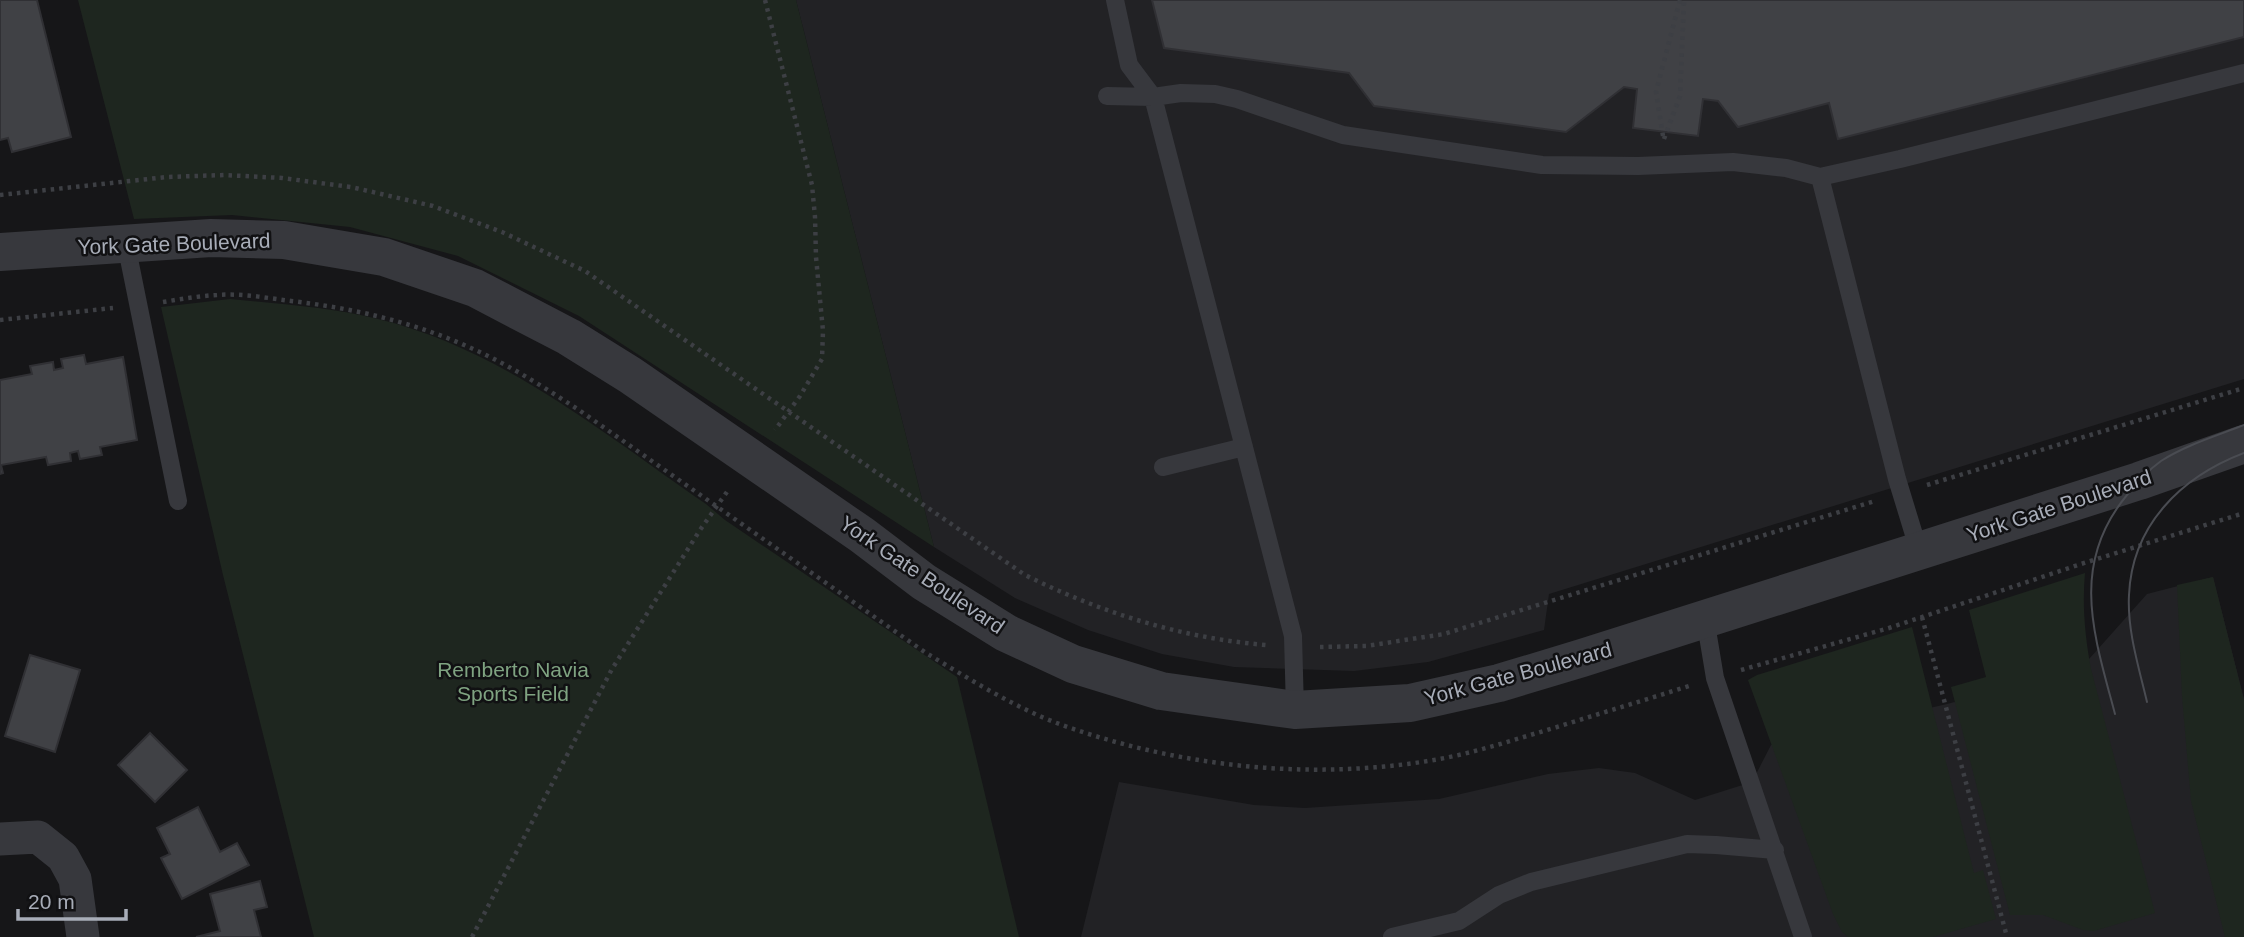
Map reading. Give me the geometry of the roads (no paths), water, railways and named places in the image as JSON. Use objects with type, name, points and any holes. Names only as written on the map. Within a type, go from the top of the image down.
[{"type":"street","name":"York Gate Boulevard","points":[[0,252],[211,238],[284,240],[384,257],[475,288],[569,337],[629,375],[862,536],[923,582],[1006,633],[1073,664],[1161,691],[1295,710],[1410,702],[1499,683],[2139,481],[2244,444]]},
{"type":"street","points":[[0,839],[38,837],[63,857],[75,879],[83,937]]},
{"type":"lane","points":[[1115,0],[1129,65],[1153,97],[1293,636],[1295,710]]},
{"type":"lane","points":[[1107,96],[1215,94],[1343,135],[1542,165],[1638,166],[1733,162],[1786,168],[1820,177],[2244,73]]},
{"type":"lane","points":[[1820,177],[1901,493],[1919,551]]},
{"type":"lane","points":[[126,244],[178,500]]},
{"type":"lane","points":[[1163,467],[1244,447]]},
{"type":"lane","points":[[1705,618],[1715,678],[1803,937]]},
{"type":"lane","points":[[1392,937],[1461,929],[1499,895],[1531,882],[1677,846],[1716,845],[1775,850]]},
{"type":"tram line","points":[[2115,714],[2094,628],[2091,601],[2092,574],[2098,548],[2109,521],[2127,495],[2161,461],[2191,445],[2244,425]]},
{"type":"tram line","points":[[2147,702],[2134,649],[2129,608],[2132,570],[2139,547],[2150,526],[2181,490],[2200,475],[2244,453]]},
{"type":"park label","name":"Remberto Navia Sports Field","points":[[513,682]]}]
